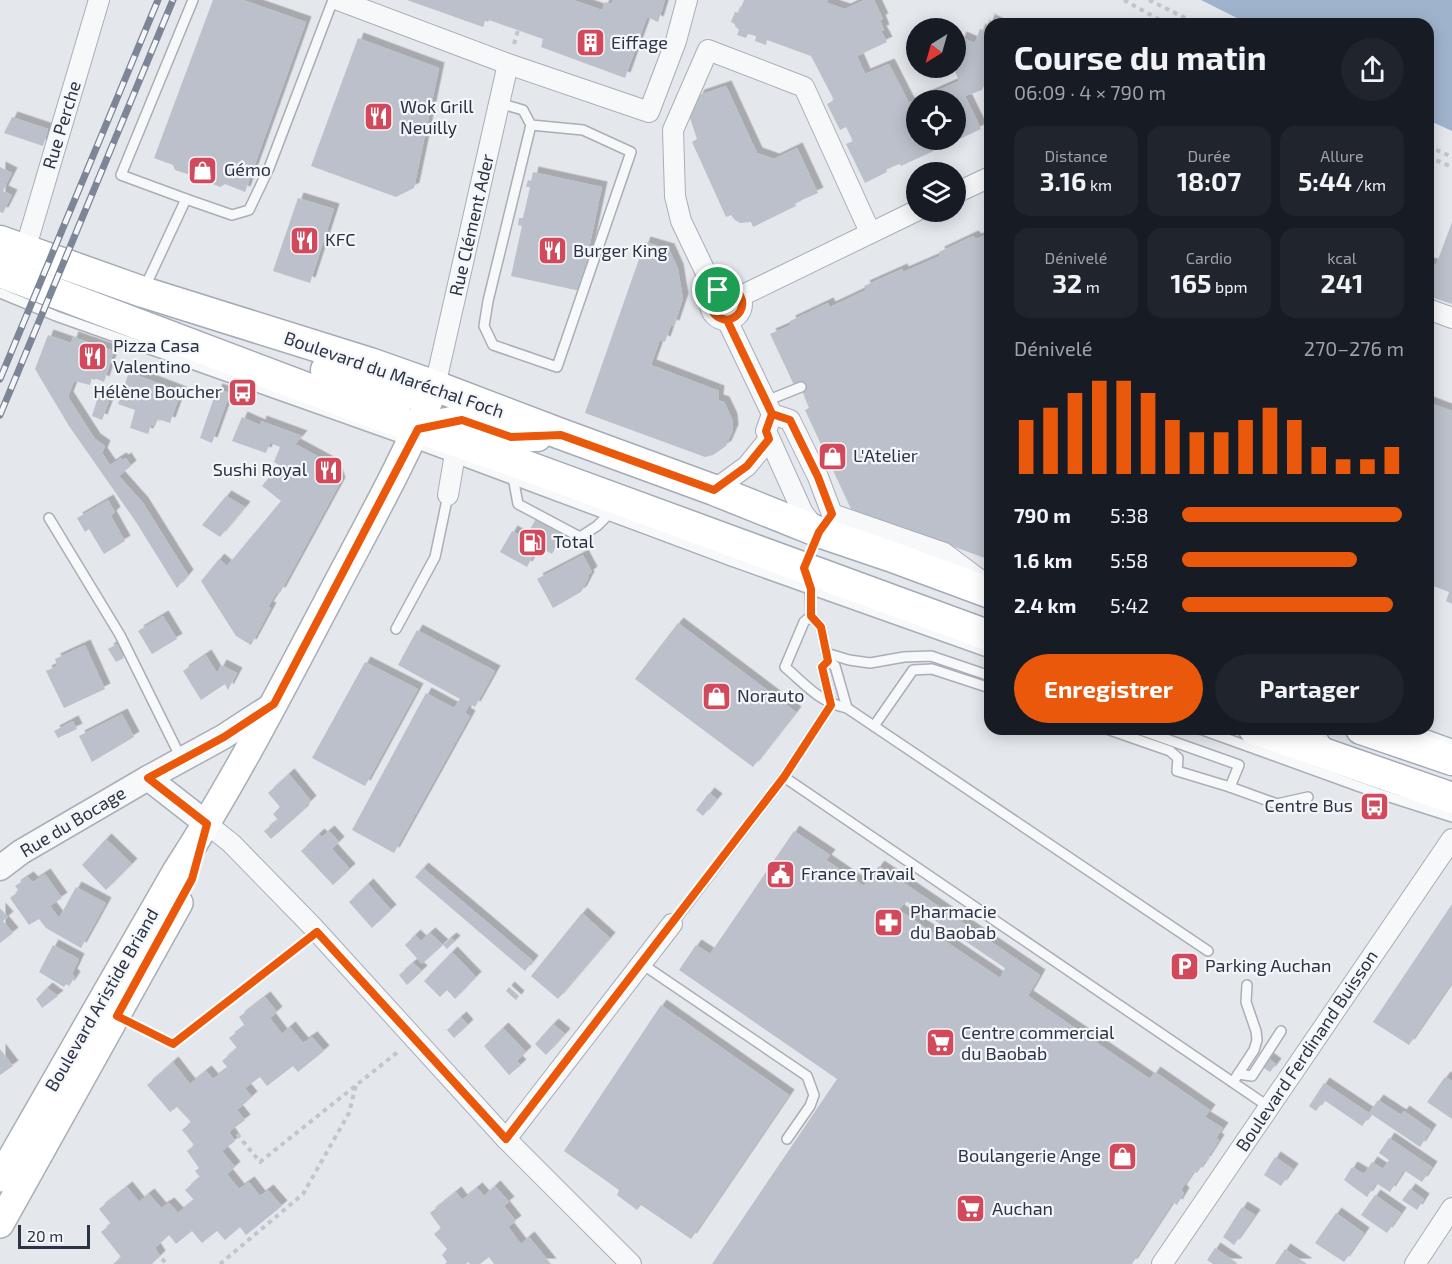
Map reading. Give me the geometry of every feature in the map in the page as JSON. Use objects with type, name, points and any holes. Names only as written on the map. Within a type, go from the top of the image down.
[{"type":"main road","name":"Boulevard du Maréchal Foch","points":[[12,245],[143,292],[370,363],[714,490],[825,523],[883,553],[984,591]]},
{"type":"main road","points":[[0,272],[199,347],[415,436],[808,578],[984,634]]},
{"type":"main road","points":[[199,347],[280,356],[400,396],[435,386]]},
{"type":"main road","name":"Boulevard Aristide Briand","points":[[0,1178],[172,879],[207,824],[274,704],[415,436],[435,386]]},
{"type":"main road","points":[[415,436],[462,420],[511,437],[561,435]]},
{"type":"main road","points":[[808,578],[825,523]]},
{"type":"main road","points":[[1271,735],[1452,798]]},
{"type":"main road","points":[[1379,735],[1452,760]]},
{"type":"main road","name":"Boulevard Aristide Briand","points":[[0,1224],[192,879],[207,824]]},
{"type":"street","name":"Rue Perche","points":[[12,245],[99,0]]},
{"type":"street","points":[[338,0],[370,6],[508,64],[649,112],[676,41],[687,0]]},
{"type":"street","points":[[718,290],[705,271],[681,221],[675,196],[673,130],[708,50],[804,87],[870,232]]},
{"type":"street","name":"Rue Clément Ader","points":[[435,386],[508,64]]},
{"type":"street","points":[[966,188],[984,180]]},
{"type":"street","points":[[741,296],[906,216]]},
{"type":"street","points":[[728,287],[741,296],[742,307],[737,316],[727,320],[717,317],[711,308],[711,298],[718,290],[728,287]]},
{"type":"street","points":[[1434,311],[1452,318]]},
{"type":"street","points":[[727,320],[769,407],[790,420],[818,477],[825,523]]},
{"type":"street","points":[[769,407],[766,431],[803,513],[825,523],[944,553],[984,583]]},
{"type":"street","points":[[714,490],[747,466],[769,439]]},
{"type":"street","points":[[448,495],[457,451]]},
{"type":"street","name":"Rue du Bocage","points":[[0,868],[21,852],[224,737],[274,704]]},
{"type":"street","points":[[148,778],[231,843],[317,932],[506,1139],[631,1264]]},
{"type":"street","name":"Boulevard Ferdinand Buisson","points":[[1162,1264],[1452,838]]},
{"type":"street","points":[[506,1139],[672,924]]},
{"type":"street","points":[[1415,1264],[1452,1208]]},
{"type":"lane","points":[[193,0],[122,175],[232,215],[249,210],[269,168],[333,0]]},
{"type":"lane","points":[[499,103],[523,110],[531,125],[484,326],[493,345],[557,367],[631,153],[584,130],[531,125]]},
{"type":"lane","points":[[143,292],[186,199]]},
{"type":"lane","points":[[0,293],[56,316],[415,436]]},
{"type":"lane","points":[[769,407],[801,387]]},
{"type":"lane","points":[[512,471],[518,504],[580,537],[614,508]]},
{"type":"lane","points":[[396,629],[435,557],[448,495]]},
{"type":"lane","points":[[49,518],[120,635],[182,759]]},
{"type":"lane","points":[[847,708],[835,666],[827,657],[821,627],[811,616],[808,578],[984,651]]},
{"type":"lane","points":[[811,616],[804,622],[785,667],[820,697],[831,705],[847,708],[1208,951]]},
{"type":"lane","points":[[827,657],[870,663],[904,657],[931,656],[984,674]]},
{"type":"lane","points":[[672,924],[784,777],[831,705],[822,667],[827,657]]},
{"type":"lane","points":[[874,726],[914,670],[932,669],[984,686]]},
{"type":"lane","points":[[1124,735],[1170,751],[1178,758],[1177,771],[1277,804],[1308,797]]},
{"type":"lane","points":[[1155,735],[1239,765],[1230,787]]},
{"type":"lane","points":[[1217,735],[1377,793],[1452,817]]},
{"type":"lane","points":[[1321,735],[1335,758]]},
{"type":"lane","points":[[1427,735],[1452,744]]},
{"type":"lane","points":[[784,777],[1236,1078],[1269,1107]]},
{"type":"lane","points":[[642,964],[807,1076],[814,1095],[810,1106],[787,1139]]},
{"type":"lane","points":[[1236,1078],[1254,1050],[1257,1040],[1246,1002],[1247,985]]},
{"type":"lane","points":[[1236,1078],[1252,1076],[1281,1031]]},
{"type":"path","points":[[1124,0],[1156,18]]},
{"type":"path","points":[[1149,0],[1185,18]]},
{"type":"path","points":[[1434,149],[1451,157],[1447,165]]},
{"type":"path","points":[[1434,160],[1452,167]]},
{"type":"path","points":[[117,1016],[173,1044],[317,932]]},
{"type":"path","points":[[237,1134],[260,1162],[394,1053],[417,1041]]},
{"type":"path","points":[[220,1264],[303,1194],[349,1113],[356,1084]]},
{"type":"path","points":[[162,1259],[167,1264]]},
{"type":"water","points":[[1201,0],[1452,0],[1452,131],[1434,123],[1434,18],[1237,18]]},
{"type":"building","points":[[213,0],[243,0],[306,22],[245,192],[225,184],[220,187],[206,181],[206,177],[175,170],[173,165],[154,158]]},
{"type":"building","name":"Eiffage","points":[[407,0],[573,0],[602,10],[605,2],[611,4],[613,0],[665,0],[658,22],[647,17],[625,78],[541,47],[543,39],[486,19],[483,27]]},
{"type":"building","points":[[744,0],[828,0],[827,3],[845,9],[864,0],[874,0],[883,19],[880,20],[884,30],[881,31],[887,42],[857,56],[865,74],[889,64],[906,97],[906,150],[936,150],[901,166],[900,164],[886,169],[887,172],[865,183],[846,144],[853,141],[846,127],[840,130],[827,104],[834,100],[811,56],[767,40],[766,45],[755,41],[756,36],[748,34],[746,38],[737,35],[739,30],[731,22],[735,12],[739,13]]},
{"type":"building","points":[[980,29],[984,31],[984,85],[982,90],[966,96],[966,90],[939,90],[959,81],[958,78],[966,78],[966,39],[975,43]]},
{"type":"building","name":"Wok Grill Neuilly","points":[[358,38],[439,68],[414,188],[396,197],[311,166]]},
{"type":"building","points":[[726,86],[757,153],[774,159],[797,148],[818,193],[753,227],[751,222],[740,223],[731,215],[726,217],[692,142],[697,139],[689,115],[699,95]]},
{"type":"building","points":[[966,98],[981,129],[966,136]]},
{"type":"building","points":[[12,117],[48,129],[43,146],[4,133]]},
{"type":"building","points":[[0,167],[12,173],[3,191],[12,195],[3,213],[0,212]]},
{"type":"building","name":"Burger King","points":[[533,172],[602,187],[580,291],[511,276],[522,226],[518,225],[519,218],[523,218],[530,187],[526,187],[528,180],[531,181]]},
{"type":"building","name":"KFC","points":[[298,198],[334,209],[310,283],[273,271]]},
{"type":"building","points":[[1452,222],[1452,304],[1434,298],[1434,264],[1436,265]]},
{"type":"building","points":[[973,236],[976,239],[984,236],[984,558],[851,509],[805,410],[809,408],[799,383],[794,385],[770,334],[791,325],[790,321],[828,303],[830,307],[866,290],[864,286],[902,269],[903,272],[940,256],[939,252]]},
{"type":"building","points":[[645,242],[669,249],[678,269],[683,299],[674,326],[671,325],[665,342],[660,340],[651,365],[719,391],[718,400],[724,402],[732,419],[733,430],[726,446],[713,455],[705,457],[585,413]]},
{"type":"building","points":[[48,335],[71,343],[73,337],[114,351],[104,382],[92,377],[90,385],[74,381],[68,397],[95,439],[105,446],[102,453],[110,465],[121,458],[123,460],[126,458],[131,466],[119,476],[143,503],[188,575],[177,588],[136,522],[69,426],[35,369]]},
{"type":"building","points":[[129,372],[181,392],[170,423],[158,419],[155,426],[151,425],[148,434],[130,428],[135,410],[118,404]]},
{"type":"building","points":[[217,389],[230,393],[212,443],[200,438]]},
{"type":"building","points":[[98,397],[109,401],[102,420],[92,416]]},
{"type":"building","points":[[1434,404],[1452,411],[1452,604],[1446,601],[1449,592],[1434,586]]},
{"type":"building","points":[[242,417],[260,425],[261,421],[302,436],[295,444],[334,465],[340,483],[280,593],[277,592],[268,607],[271,608],[251,645],[236,636],[201,581],[219,559],[227,566],[281,501],[262,486],[279,465],[274,462],[280,447],[270,443],[266,453],[232,441]]},
{"type":"building","points":[[226,496],[245,507],[220,537],[202,525]]},
{"type":"building","points":[[108,500],[115,512],[111,516],[125,541],[104,554],[89,529],[85,532],[77,518]]},
{"type":"building","name":"Total","points":[[537,517],[564,532],[552,554],[538,546],[527,567],[500,552],[512,531],[525,538]]},
{"type":"building","points":[[583,555],[592,572],[588,575],[581,592],[553,608],[537,579]]},
{"type":"building","points":[[163,616],[177,639],[152,654],[138,631]]},
{"type":"building","name":"Norauto","points":[[678,623],[796,712],[753,767],[635,679]]},
{"type":"building","points":[[417,630],[495,671],[475,707],[470,704],[465,713],[470,716],[394,853],[352,830],[426,693],[454,708],[460,699],[398,665]]},
{"type":"building","points":[[117,644],[124,658],[116,662],[108,649]]},
{"type":"building","points":[[85,645],[105,689],[64,708],[46,671],[57,666],[55,659]]},
{"type":"building","points":[[206,655],[217,673],[221,665],[237,673],[228,690],[225,684],[201,700],[183,671]]},
{"type":"building","points":[[365,662],[418,689],[365,786],[312,758]]},
{"type":"building","points":[[122,714],[134,737],[92,762],[79,736]]},
{"type":"building","points":[[73,721],[77,729],[58,738],[54,731]]},
{"type":"building","points":[[289,774],[311,801],[271,839],[264,831],[278,820],[273,814],[280,807],[268,793]]},
{"type":"building","points":[[709,793],[717,799],[703,816],[696,810]]},
{"type":"building","points":[[329,831],[339,842],[332,849],[350,869],[333,885],[301,851],[319,834],[322,837]]},
{"type":"building","name":"Centre commercial du Baobab","points":[[794,831],[830,855],[826,860],[864,886],[879,866],[1040,975],[1028,996],[1150,1079],[1155,1072],[1210,1110],[1205,1117],[1223,1128],[1216,1138],[1219,1140],[1205,1162],[1201,1161],[1204,1163],[1197,1173],[1194,1171],[1181,1190],[1184,1193],[1177,1205],[1173,1202],[1132,1264],[712,1264],[837,1079],[679,970],[696,945],[710,954]],"holes":[[[906,901],[1005,968],[1000,978],[899,910]]]},
{"type":"building","points":[[106,839],[132,864],[106,890],[82,865]]},
{"type":"building","points":[[423,868],[533,961],[525,971],[415,877]]},
{"type":"building","points":[[45,874],[62,898],[50,906],[59,918],[76,887],[106,903],[81,948],[46,928],[39,919],[29,925],[10,898],[19,891],[15,886],[28,877],[33,882]]},
{"type":"building","points":[[368,884],[391,910],[372,928],[349,902]]},
{"type":"building","points":[[1452,904],[1452,982],[1409,1045],[1373,1022]]},
{"type":"building","points":[[0,908],[8,917],[3,921],[13,933],[0,943]]},
{"type":"building","points":[[582,913],[610,938],[558,999],[531,976]]},
{"type":"building","points":[[430,933],[443,945],[422,964],[405,945],[415,935],[421,941]]},
{"type":"building","points":[[451,938],[455,941],[447,949],[443,945]]},
{"type":"building","points":[[53,945],[79,959],[72,974],[75,977],[69,986],[66,984],[64,987],[39,972]]},
{"type":"building","points":[[452,952],[476,977],[455,999],[447,990],[440,997],[424,981]]},
{"type":"building","points":[[413,963],[422,971],[407,985],[399,975]]},
{"type":"building","points":[[509,987],[519,996],[516,1000],[506,991]]},
{"type":"building","points":[[47,988],[58,996],[42,1008],[36,999]]},
{"type":"building","points":[[265,997],[277,1012],[270,1018],[282,1034],[290,1027],[303,1043],[312,1037],[324,1051],[298,1072],[293,1066],[267,1086],[260,1077],[245,1088],[252,1097],[237,1110],[245,1120],[229,1132],[235,1141],[222,1151],[235,1167],[227,1174],[239,1189],[249,1182],[260,1196],[268,1190],[282,1206],[246,1235],[240,1227],[225,1240],[217,1231],[202,1243],[192,1231],[176,1244],[169,1235],[155,1248],[160,1256],[152,1264],[113,1264],[121,1257],[101,1232],[111,1224],[99,1209],[127,1187],[139,1202],[149,1194],[161,1208],[169,1203],[178,1213],[194,1200],[185,1190],[200,1177],[195,1171],[199,1168],[187,1151],[194,1145],[182,1130],[191,1122],[177,1107],[170,1112],[147,1085],[173,1062],[190,1084],[206,1071],[213,1079],[228,1068],[222,1061],[237,1048],[229,1038],[245,1026],[239,1017]]},
{"type":"building","points":[[661,1005],[789,1095],[691,1239],[641,1205],[637,1210],[617,1195],[619,1190],[564,1151]]},
{"type":"building","points":[[461,1017],[468,1025],[454,1038],[447,1030]]},
{"type":"building","points":[[553,1024],[565,1034],[546,1055],[535,1044]]},
{"type":"building","points":[[503,1028],[526,1052],[517,1061],[521,1065],[509,1075],[484,1046]]},
{"type":"building","points":[[0,1049],[13,1066],[0,1075]]},
{"type":"building","points":[[1268,1058],[1276,1064],[1270,1072],[1262,1067]]},
{"type":"building","points":[[1445,1077],[1452,1081],[1452,1119],[1427,1102]]},
{"type":"building","points":[[1324,1083],[1369,1113],[1378,1100],[1401,1115],[1404,1111],[1431,1130],[1420,1147],[1371,1114],[1362,1126],[1324,1100],[1316,1111],[1309,1106]]},
{"type":"building","points":[[1389,1138],[1432,1167],[1422,1182],[1404,1170],[1390,1192],[1376,1183],[1367,1197],[1344,1180],[1352,1167],[1364,1174],[1372,1162],[1383,1169],[1389,1160],[1379,1153]]},
{"type":"building","points":[[1275,1157],[1293,1169],[1281,1186],[1264,1175]]},
{"type":"building","points":[[495,1186],[509,1202],[504,1206],[516,1221],[508,1227],[521,1244],[529,1237],[551,1264],[494,1264],[489,1257],[480,1264],[468,1262],[466,1264],[445,1264],[447,1262],[442,1255],[447,1249],[434,1234],[441,1228],[430,1213],[456,1192],[462,1200],[477,1188],[484,1196]]},
{"type":"building","points":[[1410,1189],[1424,1199],[1417,1210],[1402,1200]]},
{"type":"building","points":[[1375,1195],[1401,1213],[1387,1233],[1361,1215]]},
{"type":"building","points":[[1242,1207],[1255,1215],[1234,1245],[1223,1237]]},
{"type":"building","points":[[1336,1213],[1364,1233],[1344,1262],[1315,1243]]},
{"type":"building","points":[[1215,1248],[1237,1263],[1213,1264],[1207,1260]]},
{"type":"building","points":[[1285,1249],[1307,1264],[1275,1264]]},
{"type":"railway","points":[[0,379],[158,0]]},
{"type":"railway","points":[[0,415],[173,0]]},
{"type":"place","name":"Eiffage","points":[[590,43]]},
{"type":"place","name":"Wok Grill Neuilly","points":[[379,117]]},
{"type":"place","name":"Gémo","points":[[203,170]]},
{"type":"place","name":"KFC","points":[[304,240]]},
{"type":"place","name":"Burger King","points":[[552,251]]},
{"type":"place","name":"Pizza Casa Valentino","points":[[92,356]]},
{"type":"place","name":"Hélène Boucher","points":[[243,392]]},
{"type":"place","name":"L'Atelier","points":[[832,456]]},
{"type":"place","name":"Sushi Royal","points":[[328,470]]},
{"type":"place","name":"Total","points":[[532,542]]},
{"type":"place","name":"Norauto","points":[[716,696]]},
{"type":"place","name":"Centre Bus","points":[[1374,806]]},
{"type":"place","name":"France Travail","points":[[780,874]]},
{"type":"place","name":"Pharmacie du Baobab","points":[[889,922]]},
{"type":"place","name":"Parking Auchan","points":[[1184,966]]},
{"type":"place","name":"Centre commercial du Baobab","points":[[940,1043]]},
{"type":"place","name":"Boulangerie Ange","points":[[1122,1156]]},
{"type":"place","name":"Auchan","points":[[971,1209]]},
{"type":"route","points":[[718,290],[711,298],[713,313],[727,320],[772,414],[766,431],[769,439],[747,466],[714,490],[561,435],[511,437],[462,420],[418,429],[274,704],[224,737],[148,778],[207,824],[192,879],[117,1016],[173,1044],[317,932],[506,1139],[784,777],[831,705],[822,667],[828,661],[821,627],[811,616],[811,589],[804,568],[819,532],[832,514],[818,477],[790,420],[772,414],[766,401],[727,320],[741,312],[743,301],[741,296],[728,287],[718,290]]}]
